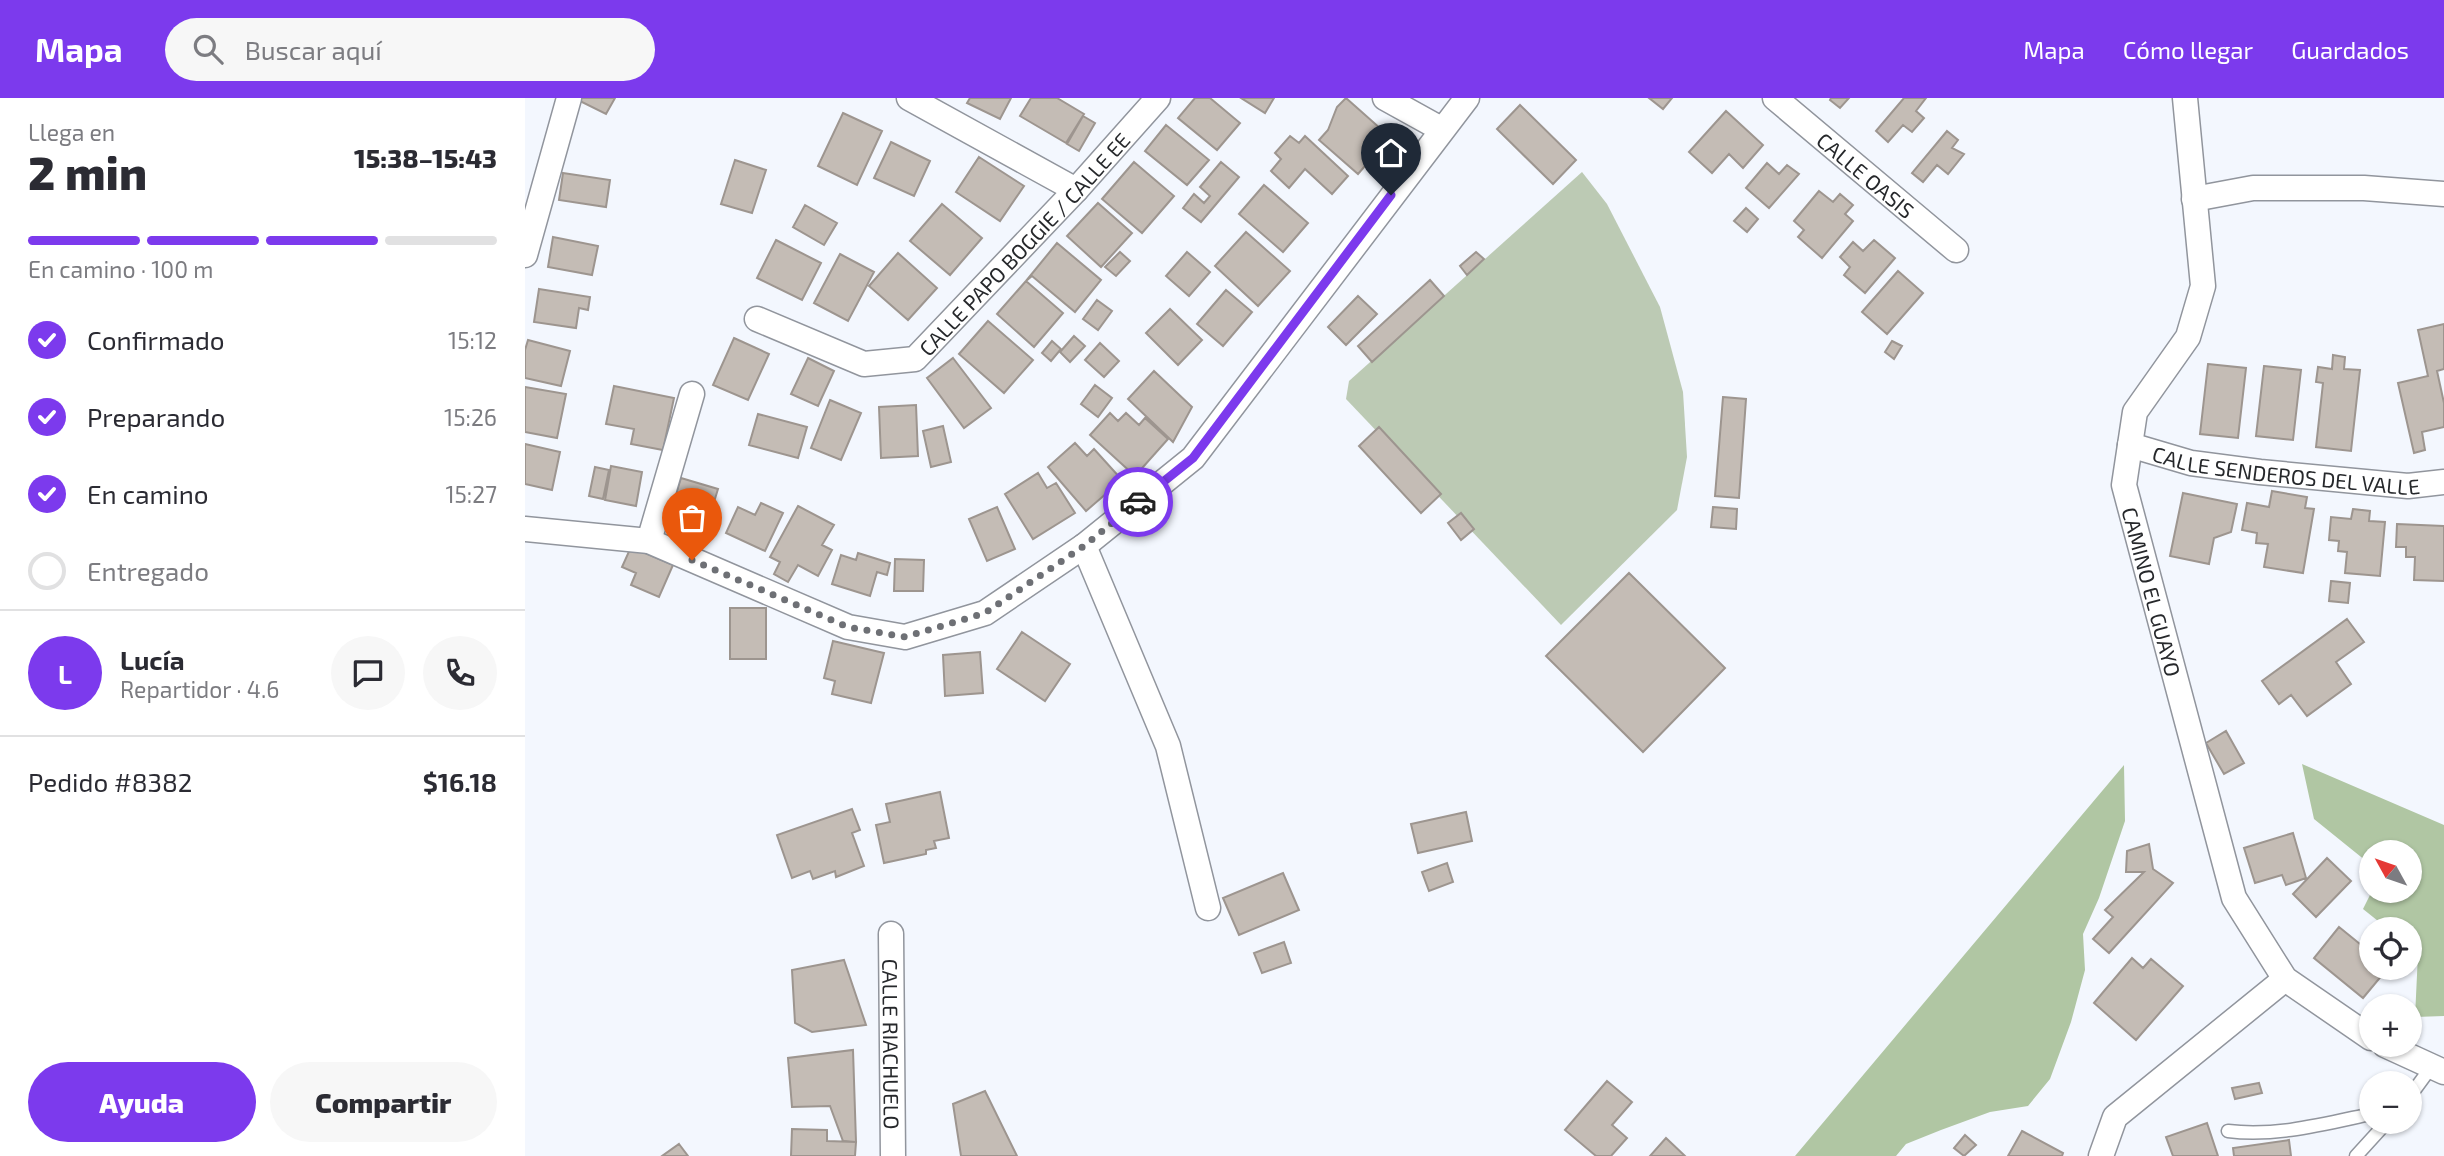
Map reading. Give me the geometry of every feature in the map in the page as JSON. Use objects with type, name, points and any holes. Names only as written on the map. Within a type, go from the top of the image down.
[{"type":"street","points":[[525,255],[569,98]]},
{"type":"street","points":[[909,98],[1076,190]]},
{"type":"street","name":"CALLE PAPO BOGGIE / CALLE EE","points":[[757,318],[864,364],[915,359],[1076,190],[1158,98]]},
{"type":"street","points":[[1385,98],[1441,129]]},
{"type":"street","points":[[525,529],[649,541],[848,627],[905,637],[985,613],[1084,546],[1193,458],[1467,98]]},
{"type":"street","name":"CALLE OASIS","points":[[1775,98],[1956,250]]},
{"type":"street","name":"CAMINO EL GUAYO","points":[[2185,98],[2203,286],[2188,337],[2135,412],[2124,485],[2234,898],[2285,979],[2359,1030]]},
{"type":"street","points":[[2194,200],[2253,188],[2364,188],[2444,194]]},
{"type":"street","points":[[649,541],[692,394]]},
{"type":"street","name":"CALLE SENDEROS DEL VALLE","points":[[2130,445],[2191,463],[2260,472],[2408,486],[2444,482]]},
{"type":"street","points":[[1084,546],[1168,746],[1208,908]]},
{"type":"street","name":"CALLE RIACHUELO","points":[[891,934],[893,1156]]},
{"type":"street","points":[[2101,1156],[2115,1117],[2285,979]]},
{"type":"street","points":[[2412,1057],[2438,1069]]},
{"type":"lane","points":[[2422,1084],[2438,1069]]},
{"type":"lane","points":[[2228,1131],[2252,1134],[2291,1130],[2359,1116]]},
{"type":"lane","points":[[2356,1156],[2376,1134]]},
{"type":"green space","points":[[1582,172],[1607,204],[1660,307],[1683,392],[1687,457],[1677,510],[1561,625],[1346,399],[1349,381]]},
{"type":"green space","points":[[2302,764],[2444,825],[2444,1016],[2422,1017],[2422,994],[2416,994],[2417,980],[2422,980],[2422,917],[2373,917],[2363,909],[2366,903],[2422,903],[2422,840],[2359,840],[2359,855],[2314,819]]},
{"type":"green space","points":[[2124,765],[2125,821],[2099,898],[2083,934],[2085,970],[2071,1022],[2050,1079],[2028,1106],[1990,1112],[1941,1130],[1906,1144],[1896,1156],[1795,1156]]},
{"type":"building","points":[[574,98],[615,98],[606,114]]},
{"type":"building","points":[[970,98],[1011,98],[1000,119],[967,103]]},
{"type":"building","points":[[1031,98],[1057,98],[1084,114],[1066,143],[1020,116]]},
{"type":"building","points":[[1195,98],[1210,98],[1240,123],[1217,150],[1178,118]]},
{"type":"building","points":[[1241,98],[1274,98],[1265,113]]},
{"type":"building","points":[[1346,98],[1390,137],[1358,174],[1319,140],[1328,130],[1337,107]]},
{"type":"building","points":[[1649,98],[1672,98],[1663,109]]},
{"type":"building","points":[[1831,98],[1849,98],[1840,108]]},
{"type":"building","points":[[1904,98],[1926,98],[1916,111],[1924,118],[1912,132],[1903,125],[1888,142],[1876,131]]},
{"type":"building","points":[[1520,105],[1576,160],[1553,184],[1497,129]]},
{"type":"building","points":[[1726,111],[1763,145],[1743,168],[1729,154],[1712,173],[1689,152]]},
{"type":"building","points":[[843,113],[882,131],[857,185],[818,166]]},
{"type":"building","points":[[1083,116],[1095,123],[1079,151],[1067,144]]},
{"type":"building","points":[[1166,125],[1209,160],[1187,185],[1145,151]]},
{"type":"building","points":[[1947,131],[1958,140],[1952,148],[1964,154],[1948,174],[1937,165],[1923,182],[1912,173]]},
{"type":"building","points":[[1290,136],[1299,143],[1305,136],[1348,176],[1332,194],[1305,169],[1289,188],[1271,171],[1281,159],[1275,153]]},
{"type":"building","points":[[891,142],[930,161],[914,196],[874,178]]},
{"type":"building","points":[[979,157],[1024,186],[1000,221],[956,192]]},
{"type":"building","points":[[735,160],[766,170],[752,213],[721,204]]},
{"type":"building","points":[[1134,162],[1174,196],[1142,233],[1102,199]]},
{"type":"building","points":[[1221,162],[1239,177],[1201,222],[1183,208],[1194,194],[1204,203],[1210,196],[1200,187]]},
{"type":"building","points":[[1767,163],[1779,174],[1787,165],[1799,174],[1769,208],[1746,188]]},
{"type":"building","points":[[563,173],[610,180],[606,207],[559,200]]},
{"type":"building","points":[[1264,185],[1308,223],[1283,252],[1239,214]]},
{"type":"building","points":[[1819,191],[1833,202],[1840,194],[1853,205],[1845,214],[1853,221],[1822,258],[1798,237],[1804,230],[1794,221]]},
{"type":"building","points":[[1098,203],[1132,233],[1101,267],[1067,236]]},
{"type":"building","points":[[942,204],[982,238],[950,275],[910,241]]},
{"type":"building","points":[[805,205],[837,223],[824,245],[793,227]]},
{"type":"building","points":[[1746,208],[1758,219],[1747,232],[1734,221]]},
{"type":"building","points":[[1246,232],[1290,271],[1258,306],[1215,266]]},
{"type":"building","points":[[553,237],[598,246],[592,275],[548,267]]},
{"type":"building","points":[[776,240],[821,263],[802,300],[757,278]]},
{"type":"building","points":[[1874,240],[1895,258],[1865,293],[1844,275],[1850,267],[1840,257],[1853,242],[1863,251]]},
{"type":"building","points":[[1057,243],[1101,280],[1075,312],[1032,276],[1026,281]]},
{"type":"building","points":[[1120,252],[1130,261],[1116,276],[1105,267]]},
{"type":"building","points":[[1187,252],[1210,272],[1189,296],[1166,276]]},
{"type":"building","points":[[1476,252],[1484,259],[1467,275],[1460,266]]},
{"type":"building","points":[[898,253],[937,288],[908,320],[869,286]]},
{"type":"building","points":[[840,254],[874,272],[848,321],[814,303]]},
{"type":"building","points":[[1898,271],[1923,293],[1887,334],[1862,312]]},
{"type":"building","points":[[1430,280],[1444,296],[1372,362],[1358,346]]},
{"type":"building","points":[[1026,281],[1063,313],[1034,347],[997,314]]},
{"type":"building","points":[[539,289],[590,297],[588,310],[579,308],[576,328],[534,322]]},
{"type":"building","points":[[1226,290],[1252,312],[1223,346],[1197,324]]},
{"type":"building","points":[[1358,296],[1377,314],[1346,345],[1328,327]]},
{"type":"building","points":[[1097,300],[1112,311],[1098,330],[1083,319]]},
{"type":"building","points":[[1170,309],[1202,340],[1178,365],[1146,333]]},
{"type":"building","points":[[988,321],[1033,360],[1004,393],[959,354]]},
{"type":"building","points":[[2444,324],[2444,369],[2437,371],[2444,403],[2444,427],[2422,432],[2425,450],[2414,453],[2398,383],[2428,376],[2418,330]]},
{"type":"building","points":[[1074,336],[1085,346],[1070,362],[1060,352]]},
{"type":"building","points":[[734,338],[769,354],[748,400],[713,385]]},
{"type":"building","points":[[528,340],[570,351],[561,386],[525,378],[525,350]]},
{"type":"building","points":[[1052,341],[1061,349],[1051,361],[1042,353]]},
{"type":"building","points":[[1892,341],[1902,346],[1894,359],[1885,352]]},
{"type":"building","points":[[1100,343],[1119,361],[1104,377],[1085,360]]},
{"type":"building","points":[[2333,355],[2345,357],[2344,369],[2360,370],[2351,451],[2316,447],[2323,383],[2316,382],[2318,367],[2332,369]]},
{"type":"building","points":[[808,358],[834,371],[818,406],[791,394]]},
{"type":"building","points":[[953,358],[991,408],[964,428],[927,378]]},
{"type":"building","points":[[2208,364],[2246,368],[2238,438],[2200,434]]},
{"type":"building","points":[[2264,366],[2301,370],[2293,440],[2256,436]]},
{"type":"building","points":[[1154,371],[1192,407],[1173,442],[1128,399]]},
{"type":"building","points":[[1095,385],[1112,398],[1098,417],[1081,404]]},
{"type":"building","points":[[614,386],[674,398],[663,450],[631,444],[634,429],[606,424]]},
{"type":"building","points":[[525,387],[566,394],[557,438],[525,432]]},
{"type":"building","points":[[1723,397],[1746,399],[1739,498],[1715,496]]},
{"type":"building","points":[[830,400],[861,413],[841,460],[811,448]]},
{"type":"building","points":[[916,405],[918,456],[881,458],[879,407]]},
{"type":"building","points":[[1110,413],[1118,421],[1126,413],[1139,425],[1145,418],[1168,439],[1135,476],[1090,435]]},
{"type":"building","points":[[758,414],[807,427],[798,458],[749,445]]},
{"type":"building","points":[[943,426],[951,462],[931,467],[923,431]]},
{"type":"building","points":[[1379,427],[1441,494],[1421,513],[1359,446]]},
{"type":"building","points":[[1075,443],[1087,456],[1094,449],[1122,480],[1086,511],[1048,467]]},
{"type":"building","points":[[525,444],[560,452],[552,490],[525,484]]},
{"type":"building","points":[[611,466],[642,472],[636,506],[605,500]]},
{"type":"building","points":[[595,467],[609,470],[603,499],[589,496]]},
{"type":"building","points":[[1038,473],[1047,488],[1056,483],[1075,513],[1033,539],[1005,494]]},
{"type":"building","points":[[681,478],[718,489],[706,528],[669,517]]},
{"type":"building","points":[[2272,491],[2307,497],[2305,508],[2314,509],[2303,573],[2264,567],[2268,544],[2256,543],[2257,533],[2242,530],[2247,503],[2269,507]]},
{"type":"building","points":[[2183,493],[2237,504],[2231,532],[2214,538],[2209,564],[2170,556]]},
{"type":"building","points":[[761,503],[783,513],[765,551],[726,533],[738,507],[755,515]]},
{"type":"building","points":[[798,506],[834,525],[822,545],[832,550],[818,576],[798,565],[788,582],[774,574],[780,562],[770,557]]},
{"type":"building","points":[[997,507],[1015,549],[987,561],[969,519]]},
{"type":"building","points":[[1713,507],[1737,509],[1736,529],[1711,527]]},
{"type":"building","points":[[2353,509],[2370,511],[2369,521],[2385,522],[2380,576],[2345,573],[2347,552],[2338,551],[2339,541],[2329,540],[2331,517],[2351,519]]},
{"type":"building","points":[[1461,513],[1474,529],[1461,540],[1448,523]]},
{"type":"building","points":[[2397,524],[2444,526],[2444,581],[2414,580],[2415,557],[2406,557],[2406,547],[2396,547]]},
{"type":"building","points":[[631,547],[673,565],[659,597],[631,585],[636,573],[622,567]]},
{"type":"building","points":[[858,553],[890,563],[887,575],[877,572],[870,596],[832,584],[841,555],[856,560]]},
{"type":"building","points":[[895,559],[924,560],[923,591],[894,591]]},
{"type":"building","points":[[1629,573],[1725,668],[1643,752],[1546,656]]},
{"type":"building","points":[[2331,581],[2350,583],[2348,603],[2329,601]]},
{"type":"building","points":[[730,608],[766,608],[766,659],[730,659]]},
{"type":"building","points":[[2347,619],[2364,642],[2336,662],[2351,684],[2307,716],[2291,695],[2279,704],[2262,681]]},
{"type":"building","points":[[1022,632],[1070,664],[1045,701],[997,669]]},
{"type":"building","points":[[833,641],[884,653],[871,703],[832,694],[835,681],[824,678]]},
{"type":"building","points":[[980,652],[983,693],[945,696],[943,655]]},
{"type":"building","points":[[2226,731],[2244,763],[2224,774],[2206,743]]},
{"type":"building","points":[[940,792],[949,838],[934,841],[936,848],[926,850],[926,854],[884,863],[876,825],[890,822],[886,804]]},
{"type":"building","points":[[852,809],[860,830],[852,833],[864,866],[836,877],[835,871],[813,879],[810,871],[792,878],[777,835]]},
{"type":"building","points":[[1466,812],[1472,841],[1418,853],[1411,824]]},
{"type":"building","points":[[2293,833],[2306,878],[2286,885],[2282,875],[2255,883],[2244,848]]},
{"type":"building","points":[[2149,844],[2153,869],[2173,883],[2109,953],[2093,939],[2113,917],[2105,910],[2144,872],[2126,872],[2127,851]]},
{"type":"building","points":[[2327,858],[2351,881],[2316,917],[2293,894]]},
{"type":"building","points":[[1447,863],[1453,882],[1429,891],[1422,872]]},
{"type":"building","points":[[1283,873],[1299,910],[1239,935],[1223,898]]},
{"type":"building","points":[[2339,927],[2359,943],[2359,980],[2378,980],[2366,994],[2359,995],[2314,958]]},
{"type":"building","points":[[1284,942],[1291,963],[1262,973],[1254,953]]},
{"type":"building","points":[[2132,958],[2143,968],[2151,959],[2183,986],[2136,1040],[2094,1003]]},
{"type":"building","points":[[844,960],[866,1025],[812,1032],[795,1023],[792,970]]},
{"type":"building","points":[[853,1050],[856,1142],[843,1141],[830,1106],[792,1107],[788,1058]]},
{"type":"building","points":[[1607,1081],[1632,1102],[1612,1125],[1627,1138],[1611,1156],[1596,1156],[1565,1130]]},
{"type":"building","points":[[2259,1083],[2262,1093],[2235,1099],[2232,1088]]},
{"type":"building","points":[[985,1091],[1017,1156],[961,1156],[953,1104]]},
{"type":"building","points":[[2207,1123],[2218,1156],[2173,1156],[2166,1137]]},
{"type":"building","points":[[792,1129],[827,1130],[827,1141],[856,1142],[855,1156],[791,1156]]},
{"type":"building","points":[[2022,1131],[2063,1153],[2062,1156],[2008,1156]]},
{"type":"building","points":[[1965,1135],[1976,1145],[1964,1156],[1954,1148]]},
{"type":"building","points":[[1666,1138],[1685,1156],[1650,1156]]},
{"type":"building","points":[[2289,1140],[2291,1156],[2234,1156],[2233,1148]]},
{"type":"building","points":[[679,1144],[688,1156],[662,1156]]},
{"type":"way so far","points":[[692,560],[848,627],[905,637],[985,613],[1084,546],[1138,502]]},
{"type":"route","points":[[1138,502],[1193,458],[1391,195]]}]
